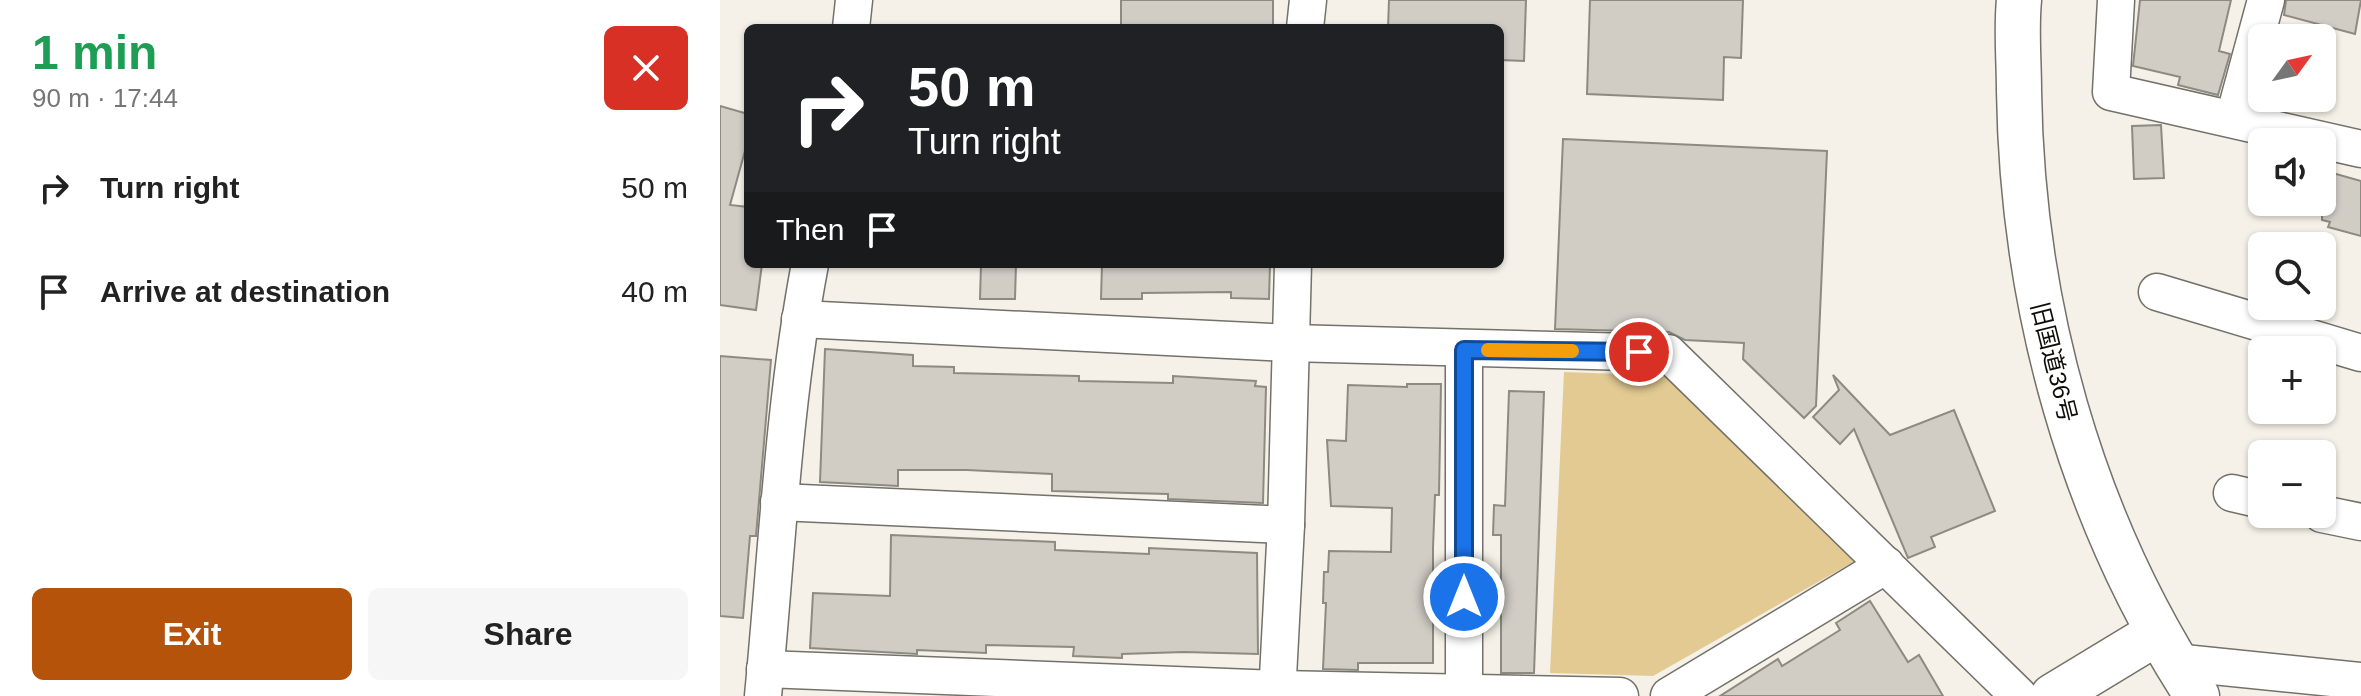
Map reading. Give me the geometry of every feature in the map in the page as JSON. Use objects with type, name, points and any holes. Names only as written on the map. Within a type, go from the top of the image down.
[{"type":"street","points":[[851,24],[854,0]]},
{"type":"street","points":[[1305,24],[1308,0]]},
{"type":"street","name":"旧国道36号","points":[[2019,0],[2020,138],[2033,277],[2070,430],[2110,532],[2176,663]]},
{"type":"street","points":[[2116,0],[2111,92],[2361,149]]},
{"type":"street","points":[[2234,118],[2266,0]]},
{"type":"street","points":[[809,268],[800,319],[779,502],[764,683],[1277,692],[1464,690],[1620,696]]},
{"type":"street","points":[[1277,692],[1286,525],[1293,268]]},
{"type":"street","points":[[2157,292],[2361,353]]},
{"type":"street","points":[[800,319],[1464,350],[1668,353],[2019,696]]},
{"type":"street","points":[[1464,350],[1464,690]]},
{"type":"street","points":[[779,502],[1286,525]]},
{"type":"street","points":[[2336,517],[2361,522]]},
{"type":"street","points":[[1669,696],[1886,565]]},
{"type":"street","points":[[2053,696],[2176,663],[2361,681]]},
{"type":"shaded area","points":[[1564,372],[1677,376],[1855,561],[1653,676],[1550,673]]},
{"type":"building","points":[[1121,0],[1273,0],[1273,24],[1121,24]]},
{"type":"building","points":[[1389,0],[1526,0],[1524,61],[1504,60],[1504,24],[1388,24]]},
{"type":"building","points":[[1590,0],[1743,0],[1741,58],[1724,57],[1723,100],[1587,94]]},
{"type":"building","points":[[2140,0],[2231,0],[2219,51],[2230,54],[2218,95],[2178,85],[2180,77],[2133,66]]},
{"type":"building","points":[[2286,0],[2361,0],[2355,34],[2336,29],[2336,24],[2318,24],[2284,15]]},
{"type":"building","points":[[720,106],[744,113],[744,154],[730,205],[744,207],[744,268],[761,268],[756,310],[720,305]]},
{"type":"building","points":[[2161,125],[2164,178],[2134,179],[2132,126]]},
{"type":"building","points":[[1563,139],[1827,151],[1816,406],[1804,418],[1743,359],[1744,343],[1685,340],[1669,332],[1555,329]]},
{"type":"building","points":[[2336,174],[2361,181],[2361,236],[2328,227],[2330,222],[2322,220],[2322,216],[2336,216]]},
{"type":"building","points":[[981,268],[1016,268],[1015,299],[980,299]]},
{"type":"building","points":[[1102,268],[1270,268],[1269,299],[1231,298],[1231,292],[1142,293],[1142,299],[1101,299]]},
{"type":"building","points":[[825,349],[913,355],[913,366],[954,367],[954,373],[1079,376],[1079,381],[1173,383],[1173,376],[1256,381],[1255,386],[1266,387],[1263,503],[1168,499],[1168,494],[1052,491],[1052,474],[898,470],[898,486],[820,482]]},
{"type":"building","points":[[720,356],[771,360],[756,536],[750,536],[743,618],[720,616]]},
{"type":"building","points":[[1833,375],[1890,435],[1954,410],[1995,511],[1931,537],[1935,547],[1908,558],[1854,429],[1840,444],[1813,417],[1839,390]]},
{"type":"building","points":[[1407,384],[1441,384],[1439,495],[1435,495],[1433,548],[1433,663],[1358,663],[1358,670],[1323,669],[1324,572],[1328,572],[1329,551],[1391,552],[1392,508],[1331,506],[1327,440],[1346,441],[1348,385],[1407,387]]},
{"type":"building","points":[[1509,391],[1544,392],[1534,673],[1501,673],[1501,535],[1493,535],[1494,505],[1505,506]]},
{"type":"building","points":[[891,535],[1055,542],[1055,550],[1149,554],[1149,548],[1257,553],[1258,654],[1184,652],[1122,654],[1122,658],[1073,656],[1074,647],[986,645],[986,653],[917,650],[917,654],[810,648],[813,593],[890,596]]},
{"type":"building","points":[[1870,601],[1908,662],[1919,655],[1943,696],[1720,696],[1778,659],[1782,666],[1840,630],[1836,623]]},
{"type":"slow traffic","points":[[1488,350],[1572,351]]},
{"type":"route","points":[[1464,597],[1464,350],[1639,352]]}]
